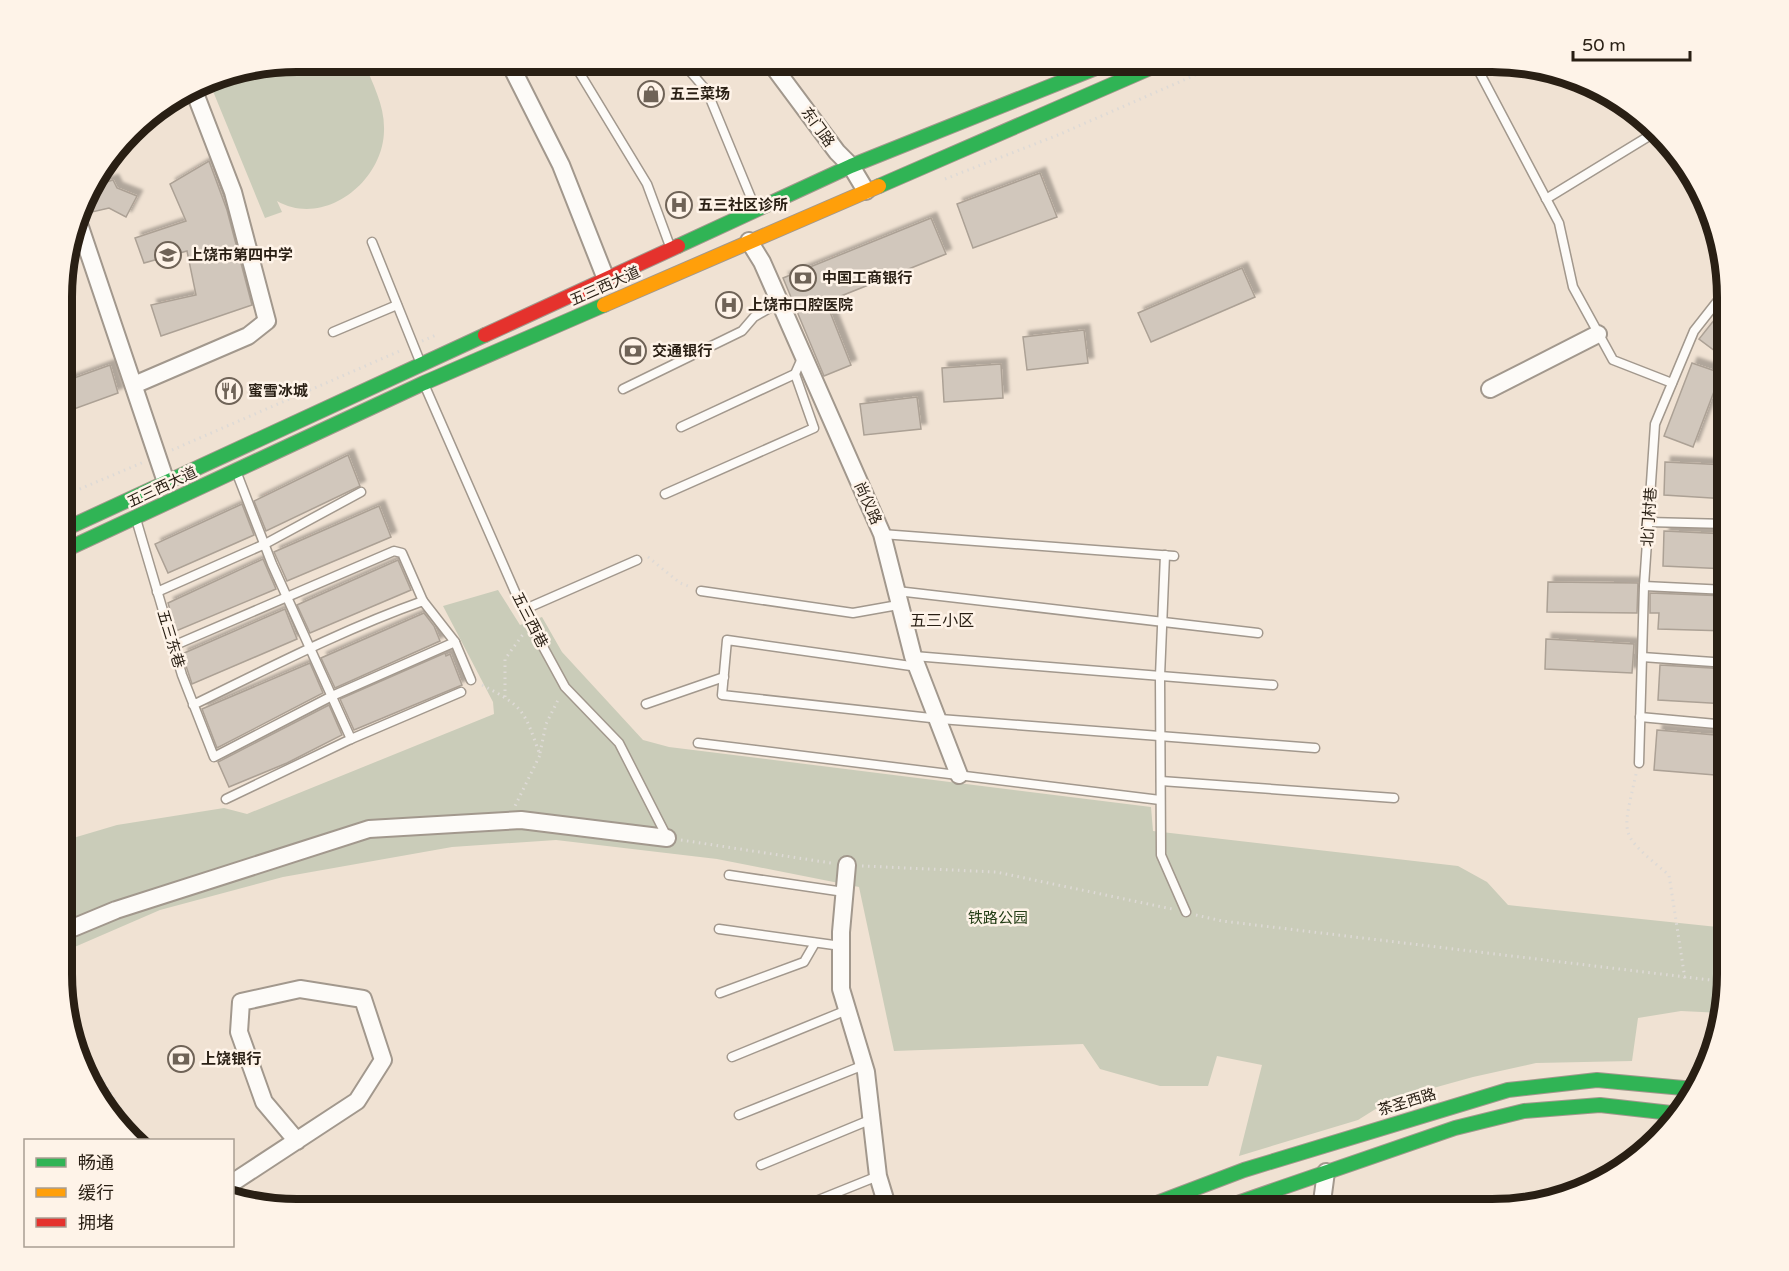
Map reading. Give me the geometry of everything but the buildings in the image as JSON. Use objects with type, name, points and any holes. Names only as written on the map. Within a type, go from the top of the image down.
[{"type":"main road","name":"五三西大道","points":[[72,526],[851,166],[1086,72]]},
{"type":"main road","name":"五三西大道","points":[[72,546],[424,383],[1141,72]]},
{"type":"main road","name":"茶圣西路","points":[[1167,1199],[1244,1170],[1508,1090],[1596,1080],[1686,1088]]},
{"type":"main road","points":[[1249,1199],[1455,1128],[1524,1111],[1600,1105],[1669,1113]]},
{"type":"street","points":[[514,72],[561,165],[606,279]]},
{"type":"street","name":"东门路","points":[[777,72],[837,152],[851,166],[866,191]]},
{"type":"street","points":[[134,385],[248,336],[267,321],[233,192],[196,96]]},
{"type":"street","points":[[82,232],[166,482]]},
{"type":"street","name":"尚仪路","points":[[749,241],[780,302],[882,534],[915,661],[940,719],[959,775]]},
{"type":"street","points":[[1490,389],[1598,334]]},
{"type":"street","points":[[72,928],[116,910],[369,828],[521,820],[667,838]]},
{"type":"street","points":[[847,865],[841,946],[841,989],[864,1065],[878,1176],[885,1199]]},
{"type":"street","points":[[234,1182],[297,1141],[357,1101],[383,1060],[363,999],[300,989],[241,1002],[239,1032],[264,1102],[297,1141]]},
{"type":"street","points":[[1322,1199],[1326,1172]]},
{"type":"lane","points":[[579,72],[646,184],[671,250]]},
{"type":"lane","points":[[691,72],[707,91],[756,210]]},
{"type":"lane","points":[[1479,72],[1559,223],[1573,287],[1613,360],[1672,383]]},
{"type":"lane","points":[[1546,199],[1649,136]]},
{"type":"lane","points":[[372,242],[421,365]]},
{"type":"lane","points":[[623,389],[742,331],[754,317],[780,302]]},
{"type":"lane","name":"北门村巷","points":[[1639,763],[1644,586],[1655,424],[1694,331],[1717,302]]},
{"type":"lane","points":[[333,333],[397,305]]},
{"type":"lane","points":[[681,427],[795,374],[804,356]]},
{"type":"lane","points":[[665,494],[814,428],[795,374]]},
{"type":"lane","name":"五三西巷","points":[[424,383],[531,625],[565,687],[620,743],[667,838]]},
{"type":"lane","points":[[236,470],[264,544],[312,647],[351,739]]},
{"type":"lane","points":[[157,592],[264,544],[362,492]]},
{"type":"lane","name":"五三东巷","points":[[135,517],[173,646],[214,758],[332,696]]},
{"type":"lane","points":[[1648,522],[1717,524]]},
{"type":"lane","points":[[882,534],[1169,555],[1161,623],[1161,855],[1186,912]]},
{"type":"lane","points":[[173,646],[394,551],[402,554],[423,602],[455,642],[471,680]]},
{"type":"lane","points":[[523,610],[637,560]]},
{"type":"lane","points":[[1644,586],[1717,590]]},
{"type":"lane","points":[[701,591],[853,613],[898,598],[1258,633]]},
{"type":"lane","points":[[193,705],[312,647],[386,614],[423,602]]},
{"type":"lane","points":[[1273,685],[915,661],[727,640],[722,695],[940,719],[1315,748]]},
{"type":"lane","points":[[332,696],[455,642]]},
{"type":"lane","points":[[1642,657],[1717,662]]},
{"type":"lane","points":[[646,704],[724,676]]},
{"type":"lane","points":[[226,799],[351,739],[461,692]]},
{"type":"lane","points":[[1640,717],[1717,724]]},
{"type":"lane","points":[[698,743],[1160,800]]},
{"type":"lane","points":[[1161,781],[1394,798]]},
{"type":"lane","points":[[729,875],[844,892]]},
{"type":"lane","points":[[719,929],[841,946]]},
{"type":"lane","points":[[720,993],[804,962],[815,943]]},
{"type":"lane","points":[[732,1057],[847,1010]]},
{"type":"lane","points":[[739,1115],[864,1065]]},
{"type":"lane","points":[[761,1165],[872,1119]]},
{"type":"lane","points":[[821,1199],[878,1176]]},
{"type":"path","points":[[637,560],[650,557],[680,583],[701,591]]},
{"type":"path","points":[[505,697],[505,659],[531,625]]},
{"type":"path","points":[[471,680],[505,697],[525,713],[540,755]]},
{"type":"path","points":[[508,821],[540,755],[546,724],[565,687]]},
{"type":"path","points":[[1639,763],[1625,825],[1631,843],[1669,875],[1685,979]]},
{"type":"path","points":[[87,1056],[133,1128]]},
{"type":"green space","points":[[283,72],[368,72],[383,113],[384,131],[381,150],[362,183],[348,195],[331,204],[313,209],[295,208],[277,201],[282,212],[265,218],[212,89],[253,76]]},
{"type":"green space","name":"铁路公园","points":[[498,590],[520,625],[542,617],[562,652],[643,740],[669,747],[1151,807],[1153,831],[1458,866],[1487,882],[1508,905],[1717,927],[1717,988],[1714,1013],[1681,1011],[1638,1018],[1632,1061],[1536,1063],[1473,1077],[1390,1100],[1358,1120],[1239,1156],[1262,1065],[1217,1056],[1208,1086],[1160,1086],[1100,1069],[1083,1044],[894,1051],[859,887],[717,859],[556,840],[452,847],[283,877],[160,910],[72,948],[72,838],[117,825],[224,808],[247,814],[494,714],[493,702],[443,606]]},
{"type":"traffic: fast","points":[[678,246],[851,166],[1086,72]]},
{"type":"traffic: fast","points":[[879,186],[1141,72]]},
{"type":"traffic: fast","points":[[72,547],[424,383],[604,305]]},
{"type":"traffic: fast","points":[[72,526],[485,335]]},
{"type":"traffic: fast","points":[[1167,1199],[1244,1170],[1508,1090],[1597,1080],[1686,1088]]},
{"type":"traffic: fast","points":[[1249,1199],[1455,1128],[1524,1111],[1600,1105],[1669,1113]]},
{"type":"traffic: slow","points":[[604,305],[879,186]]},
{"type":"traffic: jam","points":[[485,335],[678,246]]},
{"type":"place","name":"五三菜场","points":[[651,94]]},
{"type":"place","name":"五三社区诊所","points":[[679,205]]},
{"type":"place","name":"上饶市第四中学","points":[[168,255]]},
{"type":"place","name":"中国工商银行","points":[[803,278]]},
{"type":"place","name":"上饶市口腔医院","points":[[729,305]]},
{"type":"place","name":"交通银行","points":[[633,351]]},
{"type":"place","name":"蜜雪冰城","points":[[229,391]]},
{"type":"place","name":"上饶银行","points":[[181,1059]]},
{"type":"district","name":"五三小区","points":[[942,620]]}]
